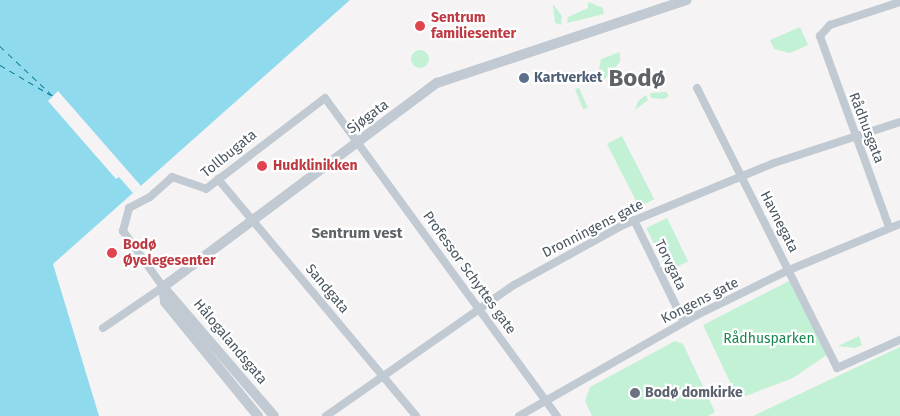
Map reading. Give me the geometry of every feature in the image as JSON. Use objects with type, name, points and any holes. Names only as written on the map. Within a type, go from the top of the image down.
[{"type":"street","name":"Sjøgata","points":[[103,328],[163,287],[252,218],[444,80],[687,0]]},
{"type":"street","name":"Rådhusgata","points":[[890,227],[820,36],[830,25],[900,2]]},
{"type":"street","name":"Havnegata","points":[[697,88],[837,368],[900,340]]},
{"type":"street","name":"Professor Schyttes gate","points":[[325,98],[359,140],[479,308],[546,397],[557,416]]},
{"type":"street","name":"Tollbugata","points":[[129,244],[123,218],[137,202],[150,197],[172,177],[206,189],[325,98]]},
{"type":"street","name":"Dronningens gate","points":[[326,416],[479,308],[634,220],[741,176],[855,134],[900,122]]},
{"type":"street","name":"Sandgata","points":[[218,179],[416,416]]},
{"type":"street","name":"Torvgata","points":[[634,220],[684,322]]},
{"type":"street","name":"Kongens gate","points":[[519,416],[546,397],[684,322],[789,270],[900,224]]},
{"type":"street","name":"Hålogalandsgata","points":[[129,244],[163,287],[274,416]]},
{"type":"street","name":"Hålogalandsgata","points":[[163,287],[165,302],[258,416]]},
{"type":"green space","points":[[588,2],[603,8],[604,14],[567,23],[568,17],[588,8]]},
{"type":"green space","points":[[553,4],[562,16],[561,25],[555,23]]},
{"type":"green space","points":[[800,27],[808,45],[790,53],[774,49],[770,40]]},
{"type":"green space","points":[[420,50],[426,53],[429,59],[426,65],[420,68],[414,65],[411,59],[414,53]]},
{"type":"green space","points":[[620,52],[620,62],[602,82],[597,79],[601,59]]},
{"type":"green space","points":[[579,88],[588,108],[583,109],[575,89]]},
{"type":"green space","points":[[666,92],[669,96],[664,99],[651,98],[650,93]]},
{"type":"green space","points":[[646,95],[648,100],[635,110],[638,101]]},
{"type":"green space","points":[[622,136],[654,199],[639,207],[607,144]]},
{"type":"green space","points":[[667,218],[688,261],[667,271],[646,228]]},
{"type":"green space","name":"Rådhusparken","points":[[791,280],[828,354],[793,378],[738,399],[703,325]]},
{"type":"green space","points":[[859,336],[862,345],[855,348],[838,346]]},
{"type":"green space","points":[[675,341],[683,344],[715,412],[708,416],[592,416],[585,401],[590,387]]},
{"type":"green space","points":[[900,347],[900,416],[753,416],[840,375]]},
{"type":"water","points":[[0,0],[350,0],[53,264],[99,416],[0,416]]},
{"type":"pier","points":[[58,91],[141,186],[133,193],[119,177],[116,179],[48,101]]},
{"type":"ferry route","points":[[0,46],[53,96]]},
{"type":"ferry route","points":[[0,65],[51,95]]},
{"type":"place","name":"Sentrum familiesenter","points":[[420,26]]},
{"type":"place","name":"Kartverket","points":[[524,78]]},
{"type":"place","name":"Hudklinikken","points":[[262,166]]},
{"type":"place","name":"Bodø Øyelegesenter","points":[[112,253]]},
{"type":"place","name":"Bodø domkirke","points":[[635,393]]},
{"type":"district","name":"Bodø","points":[[637,79]]},
{"type":"district","name":"Sentrum vest","points":[[357,234]]}]
